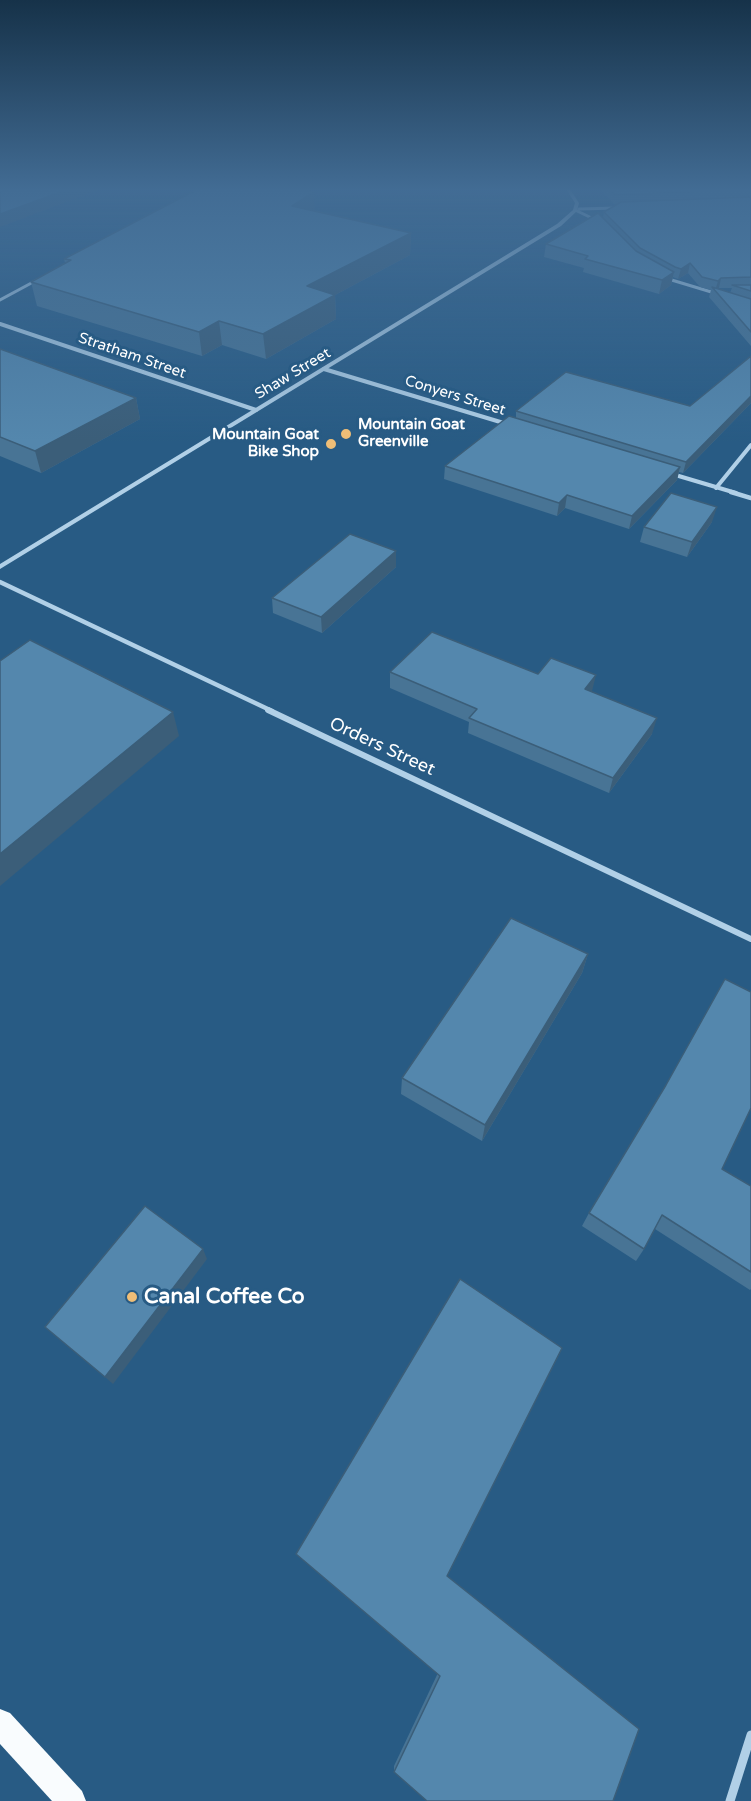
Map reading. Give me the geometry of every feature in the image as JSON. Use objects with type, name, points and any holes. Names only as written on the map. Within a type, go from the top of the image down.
[{"type":"highway","points":[[0,1723],[72,1801]]},
{"type":"street","name":"Shaw Street","points":[[0,567],[481,273]]},
{"type":"street","points":[[656,273],[676,283],[726,294]]},
{"type":"street","points":[[0,300],[42,278]]},
{"type":"street","name":"Stratham Street","points":[[0,324],[256,410]]},
{"type":"street","name":"Conyers Street","points":[[324,369],[514,427]]},
{"type":"street","points":[[716,488],[751,445]]},
{"type":"street","points":[[671,474],[751,498]]},
{"type":"street","name":"Orders Street","points":[[0,582],[751,939]]},
{"type":"street","points":[[730,1801],[751,1735]]},
{"type":"building","points":[[47,273],[332,273],[307,286],[335,295],[263,334],[219,321],[199,332],[31,282]]},
{"type":"building","points":[[637,273],[672,273],[662,280]]},
{"type":"building","points":[[699,273],[751,273],[751,277],[721,278],[718,281],[702,277]]},
{"type":"building","points":[[732,285],[751,285],[751,291]]},
{"type":"building","points":[[712,287],[751,299],[751,332]]},
{"type":"building","points":[[0,349],[136,398],[35,451],[0,437]]},
{"type":"building","points":[[751,356],[751,396],[686,462],[516,411],[566,372],[690,406]]},
{"type":"building","points":[[509,416],[680,467],[632,516],[567,495],[559,503],[445,466]]},
{"type":"building","points":[[671,493],[717,507],[692,542],[644,527]]},
{"type":"building","points":[[350,534],[396,551],[321,617],[272,598]]},
{"type":"building","points":[[432,632],[538,674],[551,658],[596,675],[585,689],[657,718],[613,778],[469,718],[477,709],[390,672]]},
{"type":"building","points":[[30,640],[173,712],[0,854],[0,661]]},
{"type":"building","points":[[511,918],[588,954],[485,1125],[402,1078]]},
{"type":"building","points":[[725,979],[751,992],[751,1108],[722,1169],[751,1186],[751,1272],[662,1215],[644,1249],[589,1213],[666,1085]]},
{"type":"building","name":"Canal Coffee Co","points":[[145,1206],[203,1249],[105,1377],[45,1327]]},
{"type":"building","points":[[460,1279],[562,1348],[447,1576],[639,1729],[613,1801],[427,1801],[394,1772],[440,1676],[296,1554]]},
{"type":"place","name":"Mountain Goat Greenville","points":[[346,434]]},
{"type":"place","name":"Mountain Goat Bike Shop","points":[[331,444]]},
{"type":"place","name":"Canal Coffee Co","points":[[132,1297]]}]
